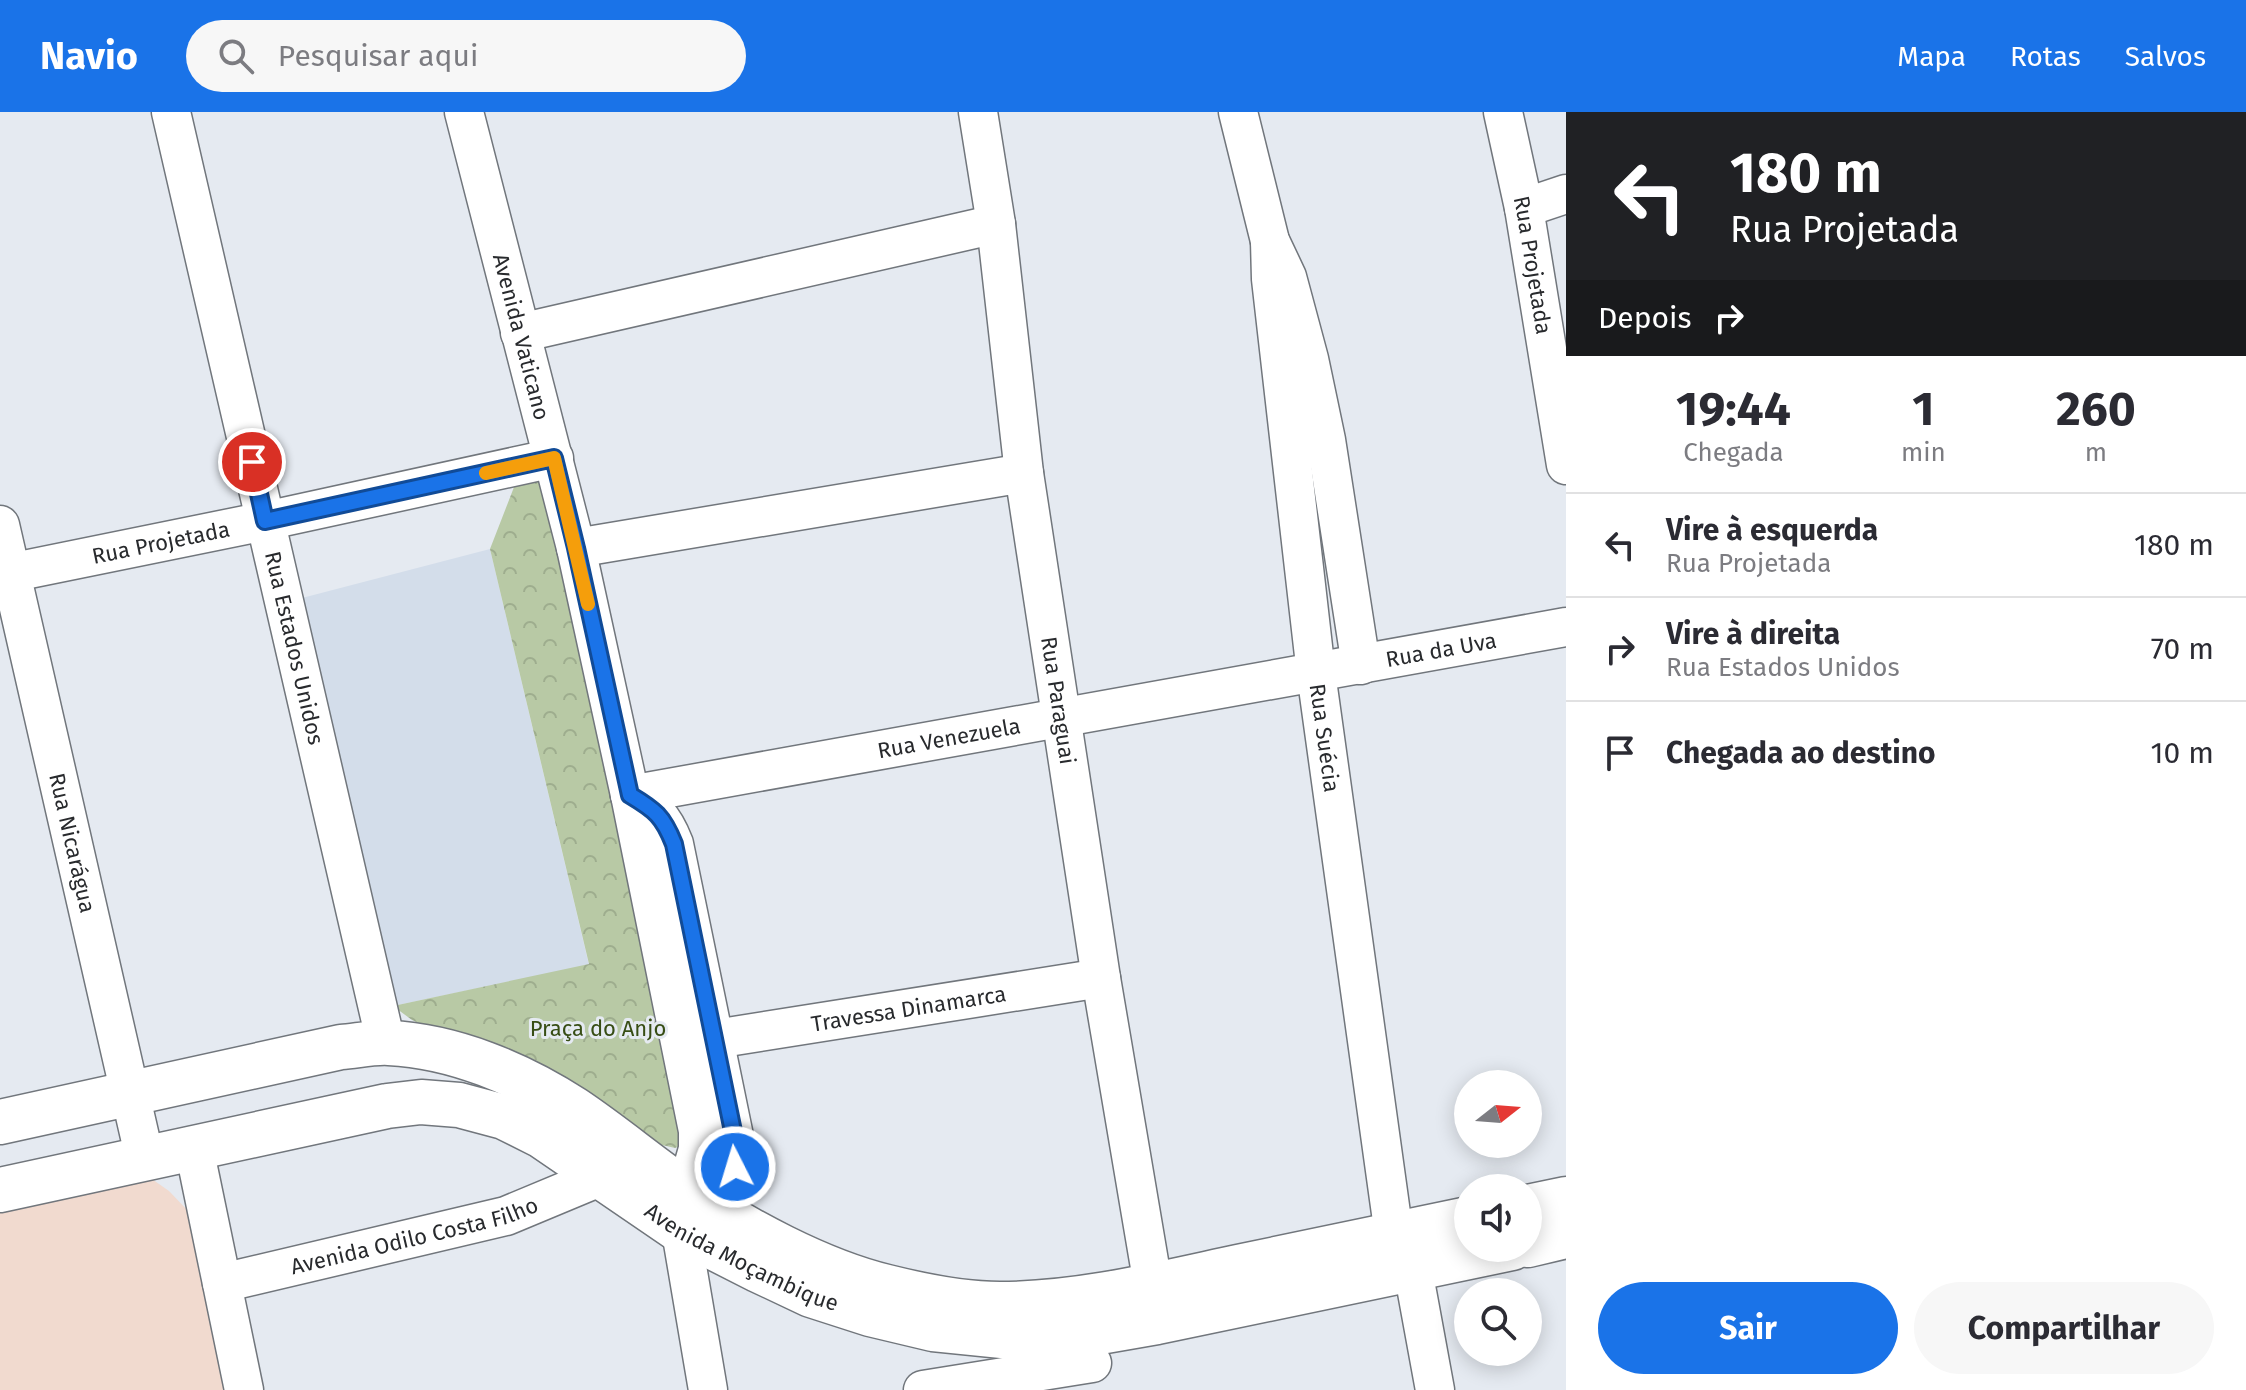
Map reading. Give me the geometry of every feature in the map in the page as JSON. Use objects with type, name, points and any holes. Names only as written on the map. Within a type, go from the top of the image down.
[{"type":"main road","name":"Avenida Moçambique","points":[[0,1122],[341,1047],[386,1043],[423,1047],[498,1069],[574,1109],[694,1211],[811,1295],[870,1314],[933,1329],[1012,1337],[1092,1363],[1403,1252],[1454,1226]]},
{"type":"main road","name":"Avenida Moçambique","points":[[0,1190],[387,1106],[421,1102],[459,1105],[504,1117],[542,1136],[602,1176],[778,1244],[831,1269],[885,1287],[940,1298],[999,1304],[1079,1299],[1153,1285],[1403,1252],[1454,1250]]},
{"type":"main road","points":[[1542,1204],[1566,1199]]},
{"type":"main road","points":[[1542,1242],[1566,1236]]},
{"type":"street","name":"Rua Estados Unidos","points":[[171,112],[386,1043]]},
{"type":"street","name":"Avenida Vaticano","points":[[466,112],[576,548],[630,795],[698,1131],[694,1211]]},
{"type":"street","name":"Rua Paraguai","points":[[978,112],[996,224],[1024,473],[1101,978],[1153,1285]]},
{"type":"street","name":"Rua Suécia","points":[[1238,112],[1270,241],[1287,277],[1309,359],[1326,440],[1361,665]]},
{"type":"street","name":"Rua Projetada","points":[[1503,112],[1524,208],[1564,445]]},
{"type":"street","points":[[1524,208],[1566,194]]},
{"type":"street","points":[[520,333],[996,224]]},
{"type":"street","name":"Rua Suécia","points":[[1270,241],[1271,279],[1316,673],[1403,1252],[1435,1390]]},
{"type":"street","name":"Rua Projetada","points":[[5,574],[554,458]]},
{"type":"street","points":[[576,548],[1024,473]]},
{"type":"street","name":"Rua Nicarágua","points":[[0,525],[5,574],[145,1159]]},
{"type":"street","name":"Rua da Uva","points":[[1316,673],[1566,627]]},
{"type":"street","name":"Rua Venezuela","points":[[630,795],[1316,673]]},
{"type":"street","points":[[630,795],[656,810],[674,844],[735,1141],[735,1167],[727,1189],[694,1211],[708,1390]]},
{"type":"street","name":"Travessa Dinamarca","points":[[715,1039],[1101,978]]},
{"type":"street","points":[[194,1148],[244,1390]]},
{"type":"street","name":"Avenida Odilo Costa Filho","points":[[222,1283],[506,1216],[602,1176]]},
{"type":"street","points":[[923,1390],[1092,1363]]},
{"type":"shaded area","points":[[490,549],[589,965],[393,1006],[302,598]]},
{"type":"shaded area","points":[[149,1177],[169,1191],[191,1214],[229,1390],[0,1390],[0,1204]]},
{"type":"green space","name":"Praça do Anjo","points":[[543,477],[551,492],[683,1145],[675,1148],[662,1145],[578,1087],[431,1029],[393,1006],[589,964],[490,549],[516,482]]},
{"type":"slow traffic","points":[[486,473],[554,458],[588,604]]},
{"type":"route","points":[[252,462],[265,521],[554,458],[630,795],[656,810],[674,844],[735,1141],[735,1167]]}]
